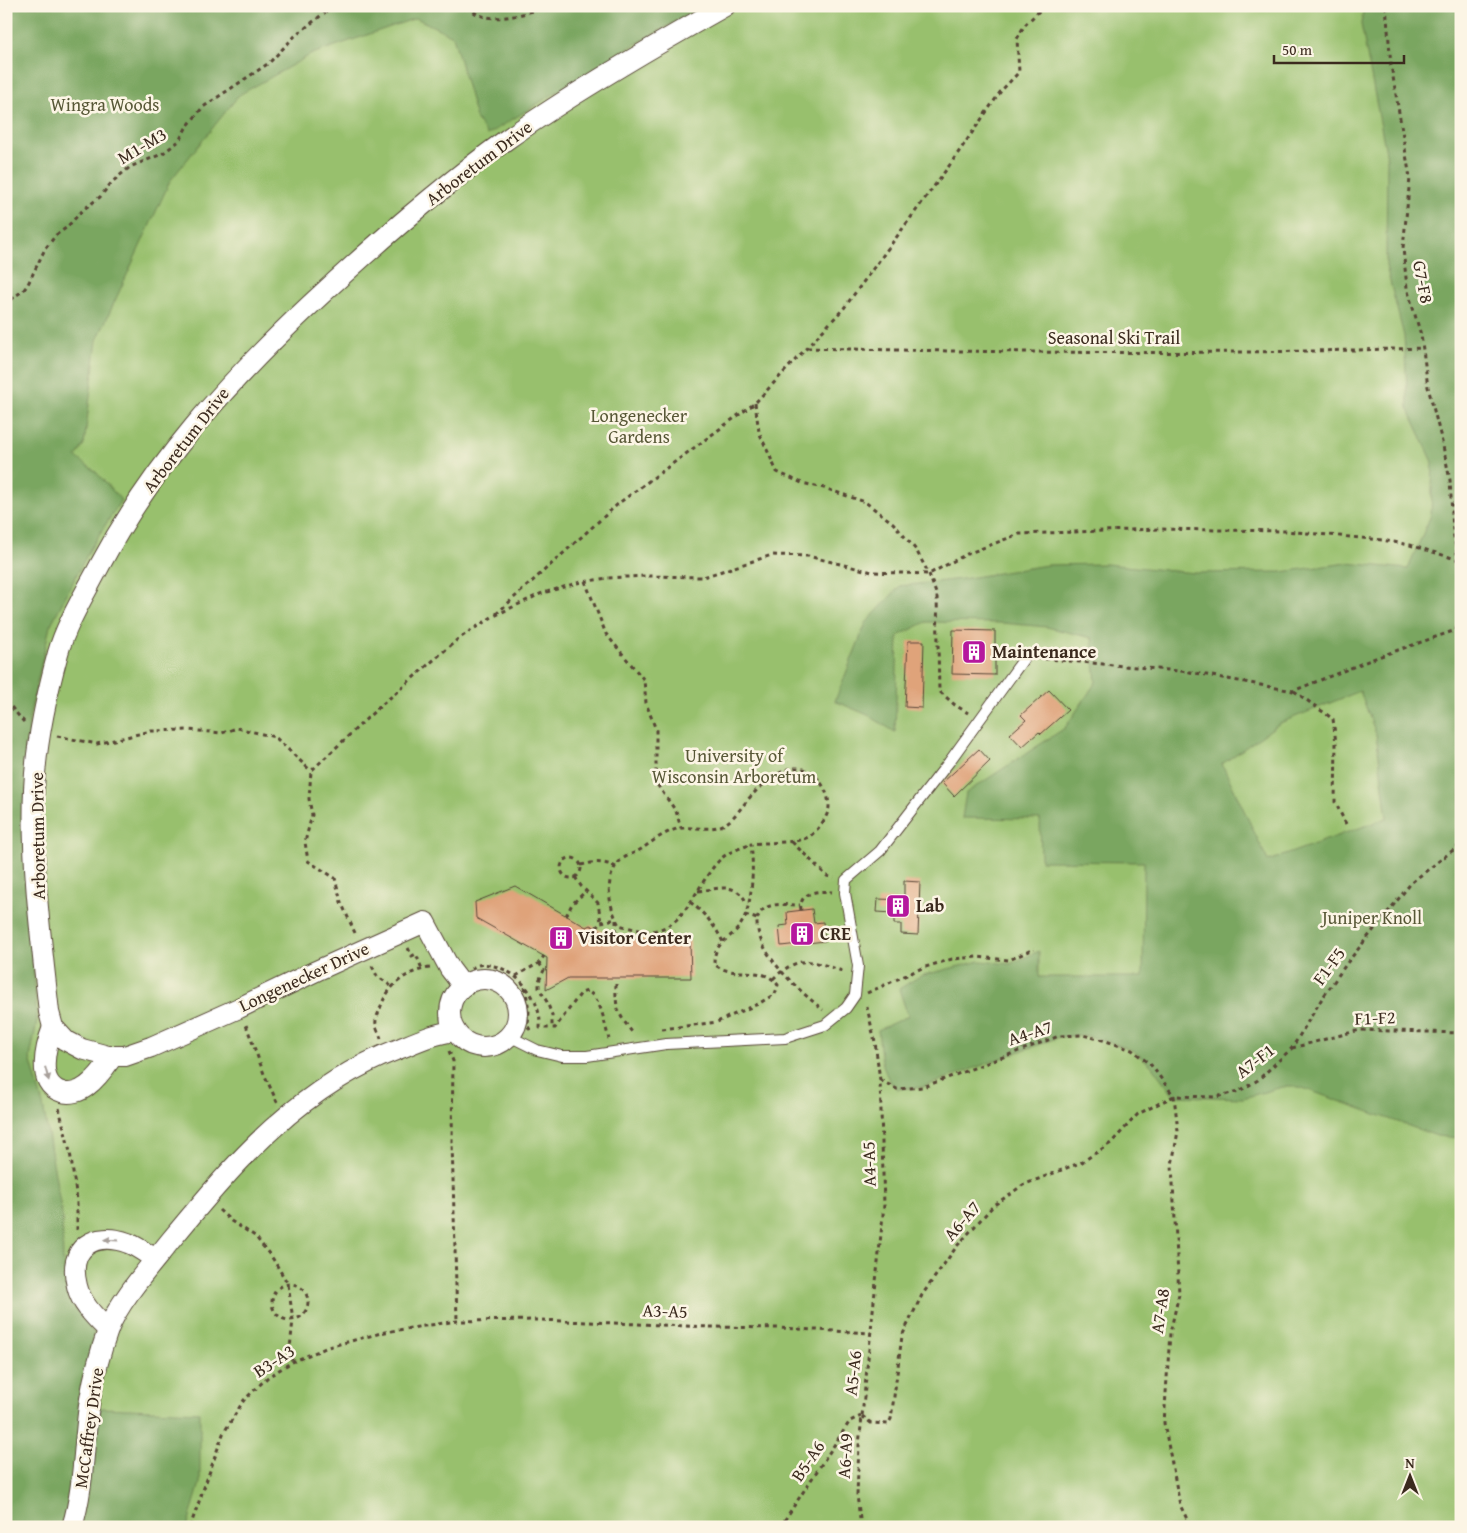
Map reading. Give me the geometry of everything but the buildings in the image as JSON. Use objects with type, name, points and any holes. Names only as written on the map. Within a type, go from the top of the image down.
[{"type":"street","name":"Arboretum Drive","points":[[53,1027],[49,1012],[34,855],[34,788],[40,733],[59,649],[113,541],[152,481],[196,422],[241,371],[292,321],[384,237],[440,191],[506,141],[607,74],[725,6]]},
{"type":"street","name":"Longenecker Drive","points":[[113,1056],[125,1056],[151,1047],[425,922],[450,969],[463,986]]},
{"type":"street","points":[[108,1330],[89,1309],[77,1287],[75,1266],[81,1248],[93,1241],[111,1239],[130,1244],[155,1260],[246,1153],[284,1117],[319,1090],[387,1053],[448,1032],[470,1045],[481,1047],[501,1043],[515,1027],[518,1016],[513,994],[495,980],[473,980],[456,993],[450,1007],[448,1032]]},
{"type":"street","points":[[53,1027],[65,1040],[82,1049],[113,1056],[102,1072],[87,1086],[68,1094],[56,1091],[47,1078],[45,1067],[46,1050],[53,1027]]},
{"type":"street","name":"McCaffrey Drive","points":[[72,1527],[79,1500],[85,1461],[90,1401],[95,1369],[113,1318],[155,1260]]},
{"type":"lane","points":[[509,1036],[537,1050],[562,1056],[587,1056],[666,1044],[785,1038],[825,1026],[846,1008],[855,994],[858,966],[845,894],[846,880],[880,852],[1025,657]]},
{"type":"path","name":"M1-M3","points":[[6,306],[28,284],[45,249],[56,235],[66,228],[84,208],[100,197],[112,182],[130,167],[162,154],[179,141],[186,128],[203,107],[270,63],[295,36],[332,6]]},
{"type":"path","points":[[468,6],[470,10],[493,19],[528,13],[546,6]]},
{"type":"path","points":[[492,618],[619,503],[756,403],[844,308],[949,166],[1001,91],[1019,72],[1017,39],[1024,26],[1044,6]]},
{"type":"path","name":"G7-F8","points":[[1386,6],[1392,65],[1410,178],[1403,248],[1407,288],[1421,335],[1428,387],[1444,446],[1450,480],[1453,532],[1461,578]]},
{"type":"path","name":"Seasonal Ski Trail","points":[[806,348],[1018,352],[1319,351],[1423,348]]},
{"type":"path","points":[[756,403],[759,432],[777,472],[802,483],[824,488],[865,502],[893,523],[916,550],[929,574],[937,596],[939,691],[955,705],[980,720]]},
{"type":"path","points":[[391,986],[377,976],[342,902],[335,878],[308,861],[305,842],[312,815],[309,799],[311,771],[364,720],[458,640],[492,618],[540,594],[585,581],[607,578],[646,576],[703,577],[772,555],[808,556],[872,572],[929,574],[967,554],[1019,534],[1093,530],[1158,528],[1286,531],[1382,540],[1410,545],[1459,560]]},
{"type":"path","points":[[585,581],[606,634],[644,680],[646,703],[656,730],[656,783],[676,811],[681,828]]},
{"type":"path","points":[[1456,630],[1461,601]]},
{"type":"path","points":[[1293,691],[1378,657],[1456,630],[1461,632]]},
{"type":"path","points":[[1025,657],[1190,672],[1293,691],[1333,719],[1336,743],[1335,802],[1346,824]]},
{"type":"path","points":[[6,701],[23,722],[40,733],[97,744],[151,731],[188,730],[222,733],[237,728],[275,737],[311,771]]},
{"type":"path","points":[[795,768],[806,770],[819,778],[826,793],[829,809],[825,819],[811,835],[802,840],[751,844],[725,855],[705,877],[698,891],[674,924],[656,931],[619,925],[612,911],[610,893],[611,874],[620,860],[658,837],[681,828],[707,828],[724,825],[753,794],[784,772],[795,768]]},
{"type":"path","points":[[792,842],[827,876],[846,880]]},
{"type":"path","points":[[660,1030],[717,1022],[776,994],[778,985],[767,975],[730,972],[714,964],[714,954],[718,946],[740,926],[745,915],[753,872],[751,844]]},
{"type":"path","name":"F1-F5","points":[[1292,1048],[1321,1000],[1347,963],[1412,882],[1461,844]]},
{"type":"path","points":[[570,857],[577,859],[581,865],[580,872],[575,877],[565,876],[561,871],[561,865],[564,860],[570,857]]},
{"type":"path","points":[[581,865],[594,862],[607,863],[616,867]]},
{"type":"path","points":[[575,877],[598,903],[601,922]]},
{"type":"path","points":[[698,891],[734,889],[743,895],[748,904]]},
{"type":"path","points":[[800,910],[802,899],[810,893],[823,890],[845,894]]},
{"type":"path","points":[[566,916],[572,904],[586,891]]},
{"type":"path","points":[[690,902],[710,920],[723,942]]},
{"type":"path","points":[[800,905],[765,907],[760,911],[756,928],[766,953],[804,993],[833,1019]]},
{"type":"path","points":[[745,915],[757,919]]},
{"type":"path","points":[[596,928],[601,922],[616,919]]},
{"type":"path","points":[[616,919],[616,939]]},
{"type":"path","points":[[401,932],[412,956],[416,954],[422,969]]},
{"type":"path","name":"A4-A5","points":[[871,1333],[884,1205],[880,1080],[875,1042],[866,1003],[861,996],[906,975],[952,959],[977,957],[1009,960],[1034,949]]},
{"type":"path","points":[[516,976],[539,963],[544,956]]},
{"type":"path","points":[[773,980],[782,970],[803,961],[815,962],[857,975]]},
{"type":"path","points":[[539,963],[544,970],[539,982],[539,988],[552,1015],[552,1029]]},
{"type":"path","points":[[387,1053],[376,1023],[381,1006],[391,986],[405,975],[422,969],[470,970],[476,965],[503,969],[516,976],[534,998],[541,1021],[540,1028],[555,1028],[581,993],[587,991],[593,994],[598,1002],[610,1044]]},
{"type":"path","points":[[616,984],[615,1000],[617,1011],[634,1035]]},
{"type":"path","points":[[525,986],[529,1010],[528,1026],[532,1034]]},
{"type":"path","points":[[239,1008],[264,1074],[284,1117]]},
{"type":"path","name":"F1-F2","points":[[1292,1048],[1360,1030],[1461,1033]]},
{"type":"path","points":[[448,1032],[453,1061],[452,1150],[457,1322]]},
{"type":"path","points":[[626,1038],[643,1033]]},
{"type":"path","name":"A4-A7","points":[[880,1080],[897,1089],[923,1087],[1060,1036],[1083,1035],[1106,1040],[1132,1050],[1151,1065],[1174,1096]]},
{"type":"path","name":"A7-F1","points":[[1174,1096],[1216,1097],[1239,1091],[1258,1080],[1292,1048]]},
{"type":"path","points":[[56,1091],[70,1152],[77,1200],[77,1233]]},
{"type":"path","name":"A6-A7","points":[[862,1416],[871,1423],[888,1424],[891,1419],[902,1336],[922,1295],[957,1246],[993,1206],[1023,1185],[1082,1162],[1111,1143],[1138,1114],[1174,1096]]},
{"type":"path","name":"A7-A8","points":[[1174,1096],[1178,1131],[1172,1165],[1179,1294],[1170,1333],[1164,1423],[1180,1505],[1191,1527]]},
{"type":"path","points":[[206,1198],[231,1221],[255,1236],[273,1259],[288,1284],[293,1320],[290,1348],[292,1362]]},
{"type":"path","points":[[288,1284],[294,1284],[304,1289],[308,1300],[305,1313],[293,1320],[282,1319],[277,1315],[272,1308],[271,1302],[278,1288],[288,1284]]},
{"type":"path","name":"A3-A5","points":[[457,1322],[540,1320],[871,1333]]},
{"type":"path","name":"B3-A3","points":[[190,1527],[222,1434],[244,1400],[268,1377],[292,1362],[328,1347],[385,1332],[457,1322]]},
{"type":"path","name":"A5-A6","points":[[862,1416],[871,1333]]},
{"type":"path","name":"B5-A6","points":[[780,1527],[850,1421],[862,1416]]},
{"type":"path","name":"A6-A9","points":[[861,1527],[857,1495],[862,1416]]},
{"type":"green space","name":"University of Wisconsin Arboretum","points":[[6,6],[1461,6],[1461,1527],[6,1527]]},
{"type":"green space","name":"Wingra Woods","points":[[6,6],[703,6],[618,54],[487,135],[476,118],[453,36],[416,18],[312,54],[239,95],[170,181],[97,340],[84,445],[76,457],[96,472],[121,500],[89,551],[50,626],[29,718],[27,869],[37,1021],[30,1058],[43,1105],[62,1215],[63,1264],[76,1308],[94,1334],[77,1407],[200,1412],[200,1483],[187,1527],[6,1527]]},
{"type":"green space","name":"Juniper Knoll","points":[[1364,6],[1461,6],[1461,1138],[1437,1136],[1300,1087],[1282,1087],[1243,1098],[1174,1096],[1151,1065],[1132,1050],[1083,1035],[1059,1037],[923,1087],[897,1089],[891,1083],[884,1069],[878,1030],[908,1016],[899,989],[920,976],[980,961],[1010,964],[1039,951],[1039,977],[1143,977],[1144,862],[1041,861],[1040,819],[962,818],[966,793],[1065,728],[1096,682],[1092,638],[1047,627],[1002,623],[926,622],[898,636],[895,732],[868,715],[835,701],[866,623],[900,586],[962,579],[1047,565],[1106,564],[1194,573],[1281,572],[1347,563],[1408,569],[1431,515],[1433,462],[1408,408],[1404,336],[1386,266],[1387,158],[1361,24]],"holes":[[[1360,691],[1376,734],[1387,818],[1268,861],[1222,764],[1280,723]]]},
{"type":"place","name":"Maintenance","points":[[974,652]]},
{"type":"place","name":"Lab","points":[[898,906]]},
{"type":"place","name":"CRE","points":[[802,934]]},
{"type":"place","name":"Visitor Center","points":[[561,938]]},
{"type":"park label","name":"Longenecker Gardens","points":[[639,426]]}]
